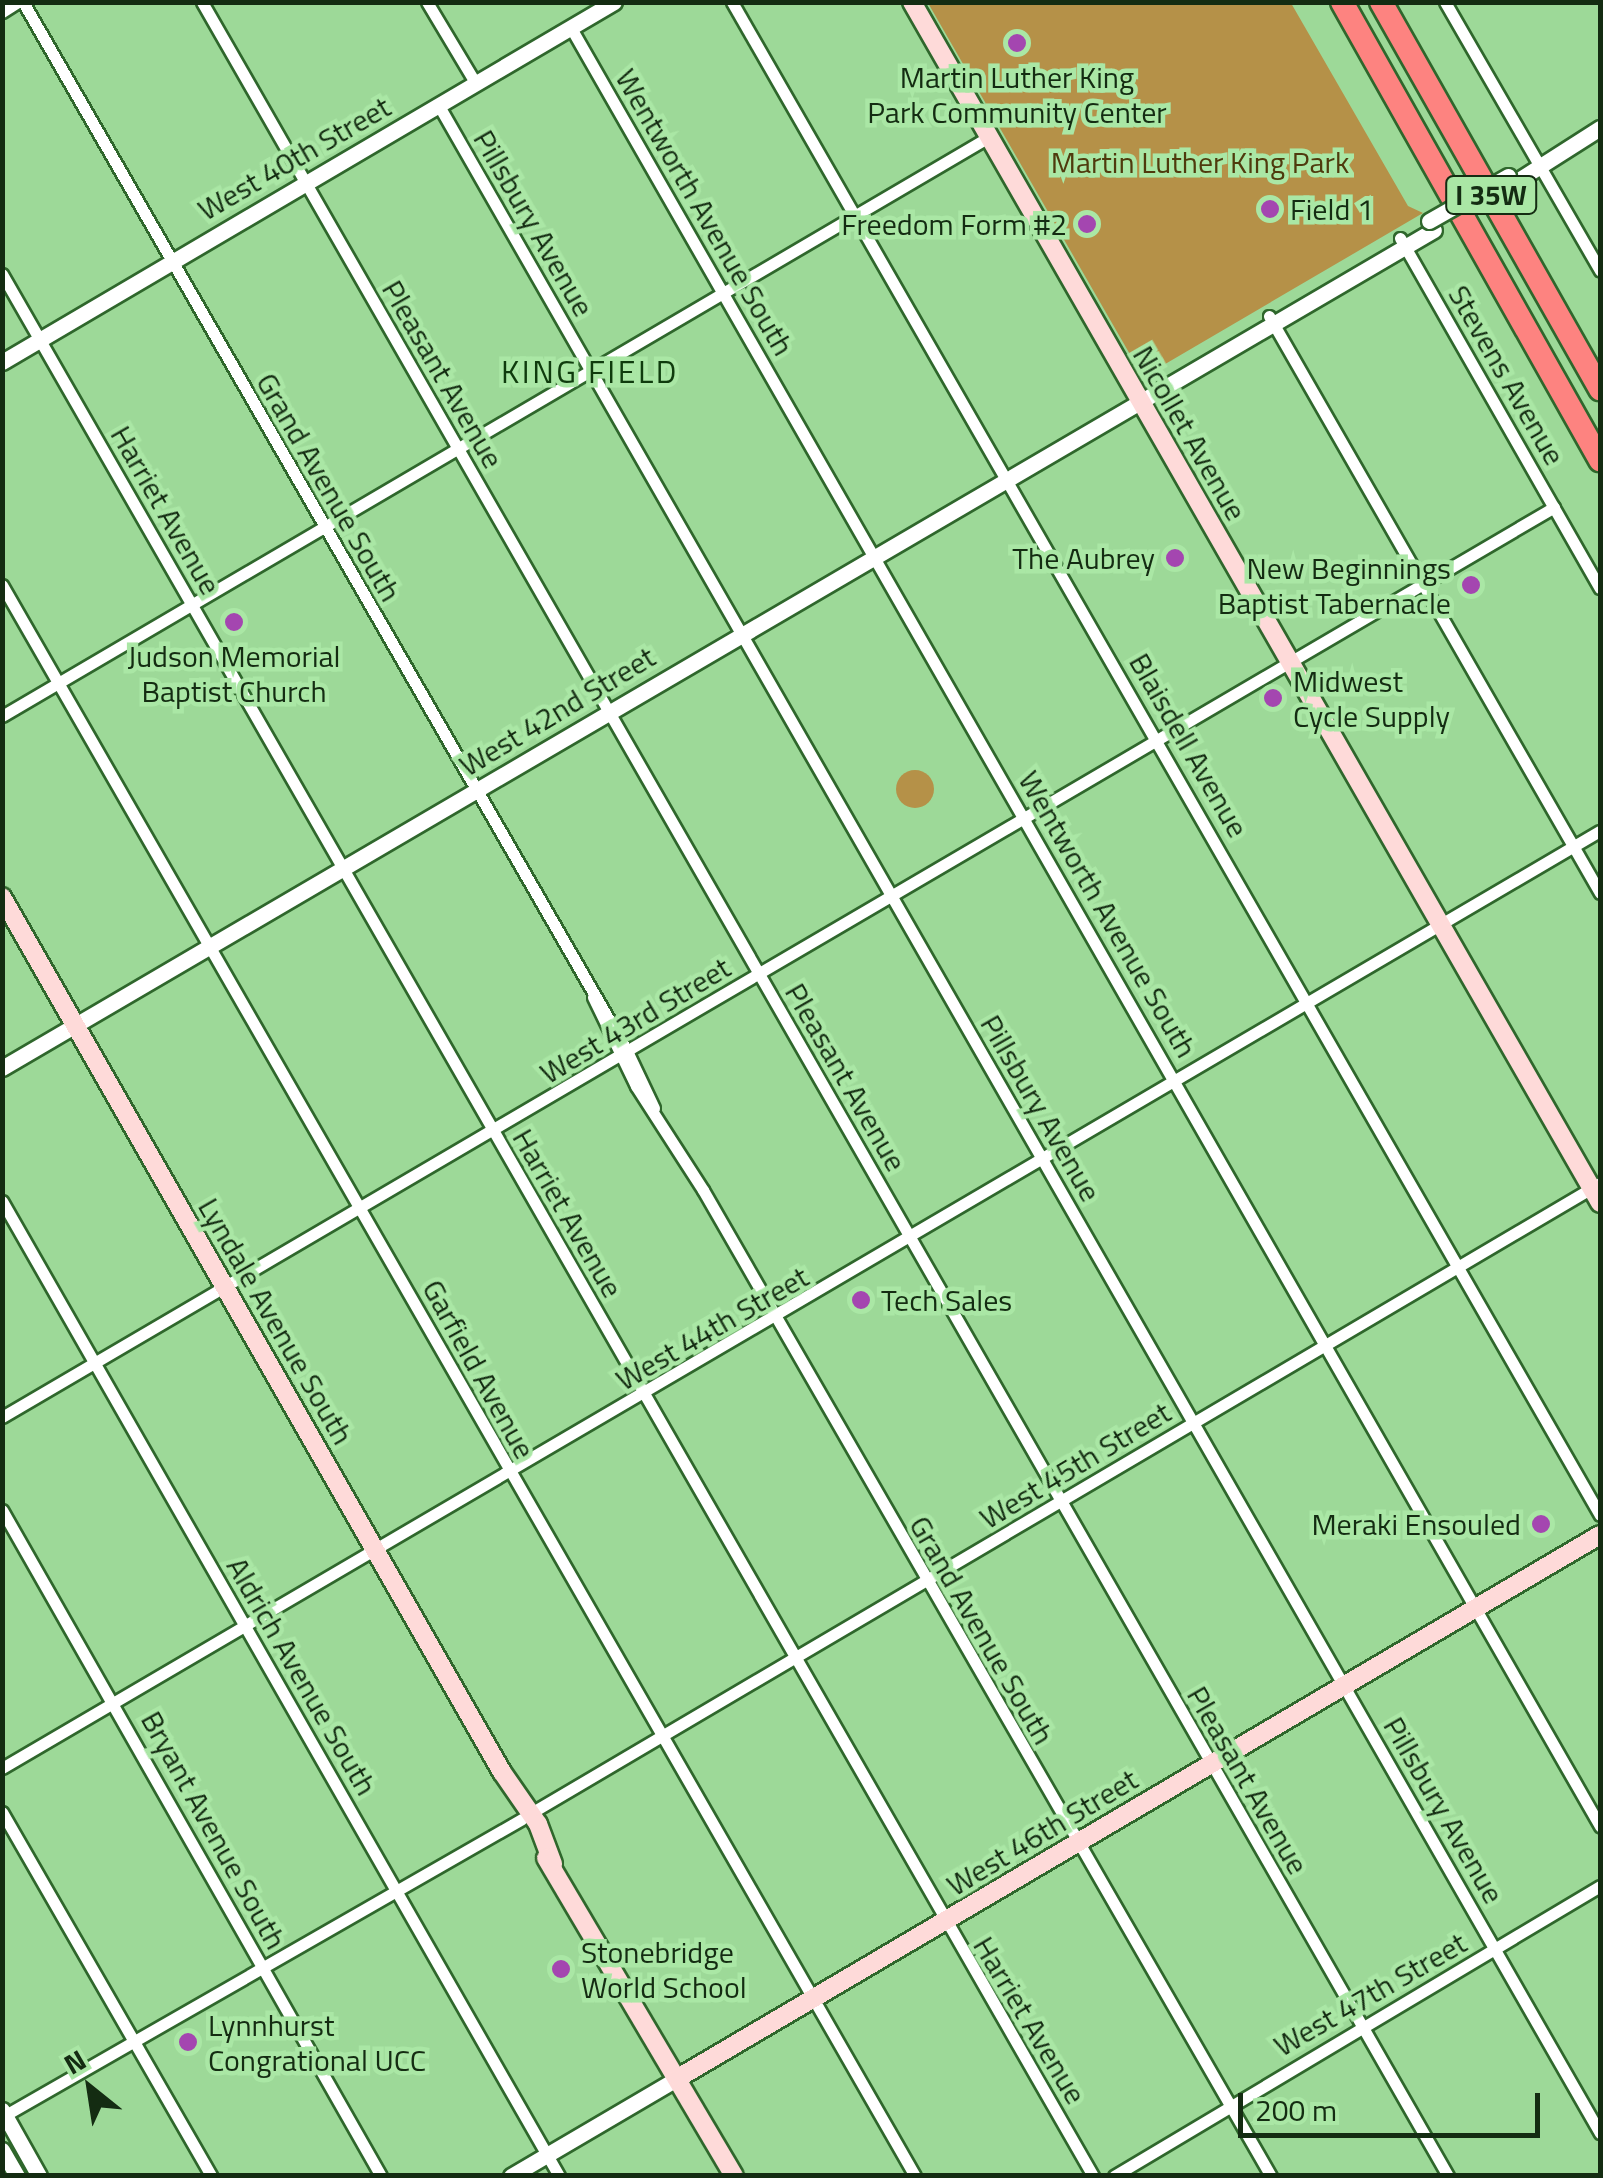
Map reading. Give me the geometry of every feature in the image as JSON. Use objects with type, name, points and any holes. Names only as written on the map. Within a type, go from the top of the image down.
[{"type":"highway","name":"I 35W","points":[[1342,2],[1600,460]]},
{"type":"highway","name":"I 35W","points":[[1381,2],[1600,389]]},
{"type":"main road","name":"Nicollet Avenue","points":[[912,2],[1598,1191]]},
{"type":"main road","name":"Lyndale Avenue South","points":[[2,896],[734,2176]]},
{"type":"main road","name":"West 46th Street","points":[[678,2078],[1600,1535]]},
{"type":"street","points":[[2,12],[20,2]]},
{"type":"street","name":"Grand Avenue South","points":[[20,2],[325,527],[1076,1844],[1271,2176]]},
{"type":"street","name":"Pleasant Avenue","points":[[202,2],[1448,2176]]},
{"type":"street","name":"Pillsbury Avenue","points":[[427,2],[476,84]]},
{"type":"street","name":"West 40th Street","points":[[2,362],[614,2]]},
{"type":"street","name":"Blaisdell Avenue","points":[[732,2],[1600,1515]]},
{"type":"street","points":[[1445,2],[1600,271]]},
{"type":"street","name":"Wentworth Avenue South","points":[[572,28],[1600,1826]]},
{"type":"street","name":"Pillsbury Avenue","points":[[439,106],[1600,2133]]},
{"type":"street","name":"West 42nd Street","points":[[2,1068],[1600,128]]},
{"type":"street","points":[[2,716],[988,137]]},
{"type":"street","name":"Stevens Avenue","points":[[1402,242],[1600,588]]},
{"type":"street","name":"Harriet Avenue","points":[[2,274],[944,1922],[1094,2176]]},
{"type":"street","points":[[1271,320],[1600,894]]},
{"type":"street","name":"West 43rd Street","points":[[2,1417],[361,1211],[1554,507]]},
{"type":"street","name":"Garfield Avenue","points":[[2,585],[660,1738],[915,2176]]},
{"type":"street","name":"West 44th Street","points":[[2,1768],[777,1319],[1600,831]]},
{"type":"street","name":"West 45th Street","points":[[3,2114],[263,1970],[1460,1266],[1598,1191]]},
{"type":"street","name":"Aldrich Avenue South","points":[[2,1201],[559,2176]]},
{"type":"street","name":"Bryant Avenue South","points":[[2,1510],[380,2176]]},
{"type":"street","points":[[2,1812],[211,2176]]},
{"type":"street","name":"West 47th Street","points":[[1114,2176],[1600,1886]]},
{"type":"street","name":"West 46th Street","points":[[511,2176],[678,2078]]},
{"type":"street","points":[[3,2114],[39,2176]]},
{"type":"street","points":[[2,2150],[16,2176]]},
{"type":"green space","name":"Martin Luther King Park","points":[[928,3],[1291,3],[1408,206],[1423,213],[1143,377]]},
{"type":"green space","points":[[915,770],[928,776],[934,789],[928,802],[915,808],[902,802],[896,789],[902,776]]},
{"type":"place","name":"Martin Luther King Park Community Center","points":[[1017,43]]},
{"type":"place","name":"Field 1","points":[[1270,209]]},
{"type":"place","name":"Freedom Form #2","points":[[1087,224]]},
{"type":"place","name":"The Aubrey","points":[[1175,558]]},
{"type":"place","name":"New Beginnings Baptist Tabernacle","points":[[1471,585]]},
{"type":"place","name":"Judson Memorial Baptist Church","points":[[234,622]]},
{"type":"place","name":"Midwest Cycle Supply","points":[[1273,698]]},
{"type":"place","name":"Tech Sales","points":[[861,1300]]},
{"type":"place","name":"Meraki Ensouled","points":[[1541,1524]]},
{"type":"place","name":"Stonebridge World School","points":[[561,1969]]},
{"type":"place","name":"Lynnhurst Congrational UCC","points":[[188,2042]]},
{"type":"district","name":"KING FIELD","points":[[590,371]]}]
